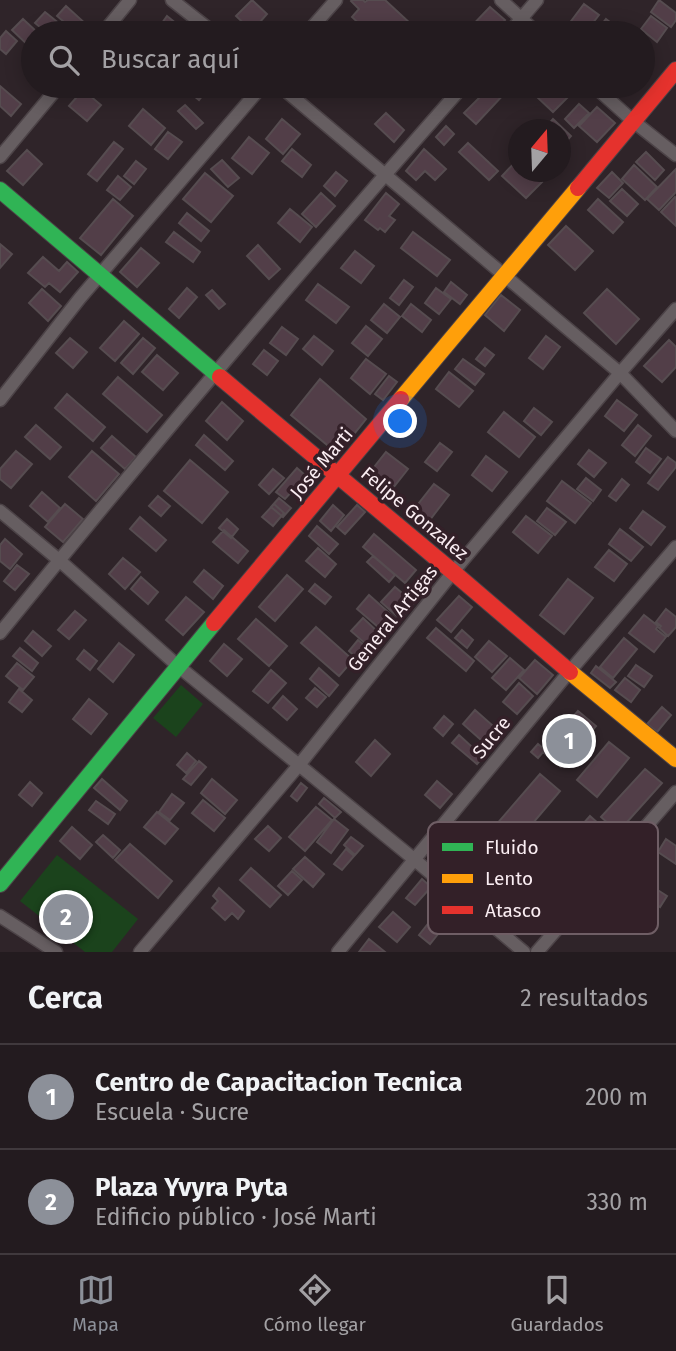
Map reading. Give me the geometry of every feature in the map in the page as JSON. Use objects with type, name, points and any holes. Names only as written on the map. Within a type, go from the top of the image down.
[{"type":"street","points":[[113,21],[130,0]]},
{"type":"street","points":[[172,0],[199,21]]},
{"type":"street","points":[[318,21],[336,0]]},
{"type":"street","points":[[501,0],[523,21]]},
{"type":"street","points":[[521,19],[537,0]]},
{"type":"street","name":"José Marti","points":[[655,95],[676,70]]},
{"type":"street","points":[[0,158],[49,98]]},
{"type":"street","points":[[0,400],[99,275],[252,98]]},
{"type":"street","points":[[294,98],[620,373],[676,431]]},
{"type":"street","points":[[0,633],[385,174],[452,98]]},
{"type":"street","points":[[607,98],[676,155]]},
{"type":"street","name":"José Marti","points":[[0,884],[178,666],[652,98]]},
{"type":"street","name":"Felipe Gonzalez","points":[[0,190],[569,672],[676,759]]},
{"type":"street","name":"General Artigas","points":[[140,952],[299,765],[453,572],[676,309]]},
{"type":"street","points":[[0,511],[178,666],[428,871]]},
{"type":"street","name":"Sucre","points":[[446,822],[676,547]]},
{"type":"street","points":[[650,822],[676,792]]},
{"type":"street","name":"Sucre","points":[[338,952],[428,844]]},
{"type":"street","points":[[0,916],[56,952]]},
{"type":"street","points":[[503,934],[524,952]]},
{"type":"street","points":[[537,952],[553,934]]},
{"type":"green space","points":[[181,685],[203,704],[176,737],[153,718]]},
{"type":"green space","points":[[57,855],[138,919],[112,952],[85,952],[20,901]]},
{"type":"building","points":[[252,0],[267,14],[261,21],[241,21],[236,16]]},
{"type":"building","points":[[385,0],[408,21],[356,21],[352,17],[359,9],[351,1]]},
{"type":"building","points":[[659,0],[676,13],[676,20],[671,27],[651,12]]},
{"type":"building","points":[[584,4],[599,15],[594,21],[571,21]]},
{"type":"building","points":[[66,6],[82,21],[63,21],[57,16]]},
{"type":"building","points":[[490,7],[505,20],[504,21],[477,21]]},
{"type":"building","points":[[45,12],[56,21],[37,21]]},
{"type":"building","points":[[651,16],[667,28],[657,42],[655,21],[647,21]]},
{"type":"building","points":[[21,21],[21,39],[12,30]]},
{"type":"building","points":[[6,31],[17,41],[6,54],[0,49],[0,38]]},
{"type":"building","points":[[0,86],[21,104],[11,116],[0,106]]},
{"type":"building","points":[[76,98],[93,98],[101,105],[87,121],[69,106]]},
{"type":"building","points":[[479,98],[500,98],[476,124],[464,113]]},
{"type":"building","points":[[538,98],[567,98],[553,112]]},
{"type":"building","points":[[579,104],[589,113],[574,128],[571,119],[565,119]]},
{"type":"building","points":[[185,105],[203,123],[196,129],[178,111]]},
{"type":"building","points":[[597,107],[615,123],[597,142],[579,126]]},
{"type":"building","points":[[143,109],[165,128],[151,145],[129,126]]},
{"type":"building","points":[[386,113],[404,130],[394,142],[375,124]]},
{"type":"building","points":[[282,119],[300,134],[283,154],[266,139]]},
{"type":"building","points":[[446,126],[454,134],[444,145],[436,137]]},
{"type":"building","points":[[168,132],[182,142],[168,159],[155,149]]},
{"type":"building","points":[[249,137],[269,153],[252,174],[232,158]]},
{"type":"building","points":[[114,142],[123,149],[97,181],[88,174]]},
{"type":"building","points":[[468,143],[498,171],[489,180],[459,152]]},
{"type":"building","points":[[292,149],[311,165],[302,177],[282,161]]},
{"type":"building","points":[[424,149],[446,169],[435,180],[425,171],[416,180],[406,171]]},
{"type":"building","points":[[27,150],[42,164],[23,185],[7,171]]},
{"type":"building","points":[[646,152],[664,170],[655,180],[636,162]]},
{"type":"building","points":[[222,160],[239,178],[228,187],[211,169]]},
{"type":"building","points":[[136,161],[146,169],[134,184],[124,176]]},
{"type":"building","points":[[634,165],[657,187],[645,200],[622,179]]},
{"type":"building","points":[[676,169],[676,192],[659,210],[647,199]]},
{"type":"building","points":[[508,170],[508,182],[502,176]]},
{"type":"building","points":[[336,172],[347,181],[335,196],[324,186]]},
{"type":"building","points":[[612,172],[623,183],[609,198],[597,188]]},
{"type":"building","points":[[205,173],[233,196],[211,222],[183,199]]},
{"type":"building","points":[[118,176],[131,187],[120,200],[107,190]]},
{"type":"building","points":[[509,182],[542,182],[526,198]]},
{"type":"building","points":[[622,189],[638,204],[627,216],[610,201]]},
{"type":"building","points":[[321,193],[335,206],[316,227],[302,214]]},
{"type":"building","points":[[386,193],[399,204],[389,216],[395,220],[385,232],[365,220]]},
{"type":"building","points":[[676,198],[676,226],[661,212]]},
{"type":"building","points":[[113,199],[133,216],[101,255],[80,238]]},
{"type":"building","points":[[598,199],[623,222],[613,233],[588,210]]},
{"type":"building","points":[[290,209],[312,227],[300,242],[278,223]]},
{"type":"building","points":[[187,213],[209,231],[201,241],[179,223]]},
{"type":"building","points":[[566,226],[593,251],[575,270],[548,245]]},
{"type":"building","points":[[174,232],[200,252],[193,262],[166,242]]},
{"type":"building","points":[[413,232],[450,260],[437,276],[401,248]]},
{"type":"building","points":[[0,244],[12,254],[0,268]]},
{"type":"building","points":[[258,245],[280,269],[269,279],[247,256]]},
{"type":"building","points":[[141,248],[159,263],[137,287],[120,272]]},
{"type":"building","points":[[355,251],[374,266],[361,283],[341,268]]},
{"type":"building","points":[[43,257],[59,271],[67,262],[78,272],[60,292],[49,283],[45,287],[28,273]]},
{"type":"building","points":[[404,280],[413,287],[399,305],[390,298]]},
{"type":"building","points":[[451,282],[467,295],[460,304],[444,292]]},
{"type":"building","points":[[318,284],[349,307],[336,323],[306,300]]},
{"type":"building","points":[[187,288],[197,297],[179,318],[169,309]]},
{"type":"building","points":[[436,288],[451,299],[439,314],[425,303]]},
{"type":"building","points":[[42,289],[61,306],[48,321],[29,303]]},
{"type":"building","points":[[607,289],[639,319],[616,344],[584,313]]},
{"type":"building","points":[[212,290],[225,304],[219,309],[206,295]]},
{"type":"building","points":[[501,295],[520,310],[504,331],[485,315]]},
{"type":"building","points":[[384,304],[400,317],[387,333],[371,320]]},
{"type":"building","points":[[411,304],[431,320],[422,332],[402,316]]},
{"type":"building","points":[[124,321],[139,334],[115,361],[100,348]]},
{"type":"building","points":[[366,326],[382,339],[368,356],[352,343]]},
{"type":"building","points":[[282,327],[298,339],[286,355],[270,343]]},
{"type":"building","points":[[314,336],[333,351],[322,365],[303,349]]},
{"type":"building","points":[[546,336],[560,347],[543,369],[529,358]]},
{"type":"building","points":[[70,338],[87,352],[73,368],[56,353]]},
{"type":"building","points":[[143,338],[155,348],[133,374],[121,363]]},
{"type":"building","points":[[669,340],[676,347],[676,367],[662,382],[644,366]]},
{"type":"building","points":[[485,348],[494,355],[485,366],[476,359]]},
{"type":"building","points":[[264,350],[278,361],[267,375],[253,364]]},
{"type":"building","points":[[157,355],[178,373],[163,390],[142,372]]},
{"type":"building","points":[[366,359],[386,374],[370,394],[351,378]]},
{"type":"building","points":[[463,359],[484,374],[475,385],[455,369]]},
{"type":"building","points":[[449,372],[473,391],[459,407],[436,389]]},
{"type":"building","points":[[389,376],[397,382],[383,400],[375,394]]},
{"type":"building","points":[[118,377],[162,415],[147,432],[103,394]]},
{"type":"building","points":[[320,379],[366,419],[338,454],[291,415]]},
{"type":"building","points":[[67,394],[105,427],[93,441],[55,408]]},
{"type":"building","points":[[617,400],[637,415],[624,431],[605,416]]},
{"type":"building","points":[[222,402],[243,421],[227,440],[206,421]]},
{"type":"building","points":[[534,408],[552,422],[541,435],[524,421]]},
{"type":"building","points":[[504,412],[535,437],[519,457],[488,432]]},
{"type":"building","points":[[36,425],[61,447],[50,459],[25,437]]},
{"type":"building","points":[[638,425],[651,436],[635,456],[622,445]]},
{"type":"building","points":[[204,435],[233,461],[225,470],[196,445]]},
{"type":"building","points":[[112,436],[136,457],[125,469],[101,448]]},
{"type":"building","points":[[440,443],[452,452],[437,471],[425,462]]},
{"type":"building","points":[[646,448],[661,459],[650,473],[636,462]]},
{"type":"building","points":[[589,450],[606,463],[594,477],[578,464]]},
{"type":"building","points":[[16,451],[32,464],[11,488],[0,479],[0,469]]},
{"type":"building","points":[[92,451],[119,474],[96,501],[69,477]]},
{"type":"building","points":[[386,452],[408,469],[389,493],[367,476]]},
{"type":"building","points":[[486,456],[507,472],[492,491],[472,475]]},
{"type":"building","points":[[668,457],[676,463],[676,467],[658,490],[648,483]]},
{"type":"building","points":[[190,460],[228,492],[202,523],[164,491]]},
{"type":"building","points":[[297,468],[306,476],[285,499],[276,492]]},
{"type":"building","points":[[273,469],[284,478],[269,494],[259,485]]},
{"type":"building","points":[[586,478],[601,490],[593,501],[577,489]]},
{"type":"building","points":[[622,479],[629,485],[616,501],[609,496]]},
{"type":"building","points":[[562,481],[591,503],[575,523],[547,501]]},
{"type":"building","points":[[434,484],[449,495],[426,525],[411,513]]},
{"type":"building","points":[[42,492],[60,508],[48,522],[30,506]]},
{"type":"building","points":[[158,496],[170,506],[161,516],[149,506]]},
{"type":"building","points":[[279,498],[291,508],[283,517],[271,507]]},
{"type":"building","points":[[65,504],[83,519],[63,542],[45,527]]},
{"type":"building","points":[[274,504],[284,513],[273,526],[262,517]]},
{"type":"building","points":[[333,505],[344,515],[331,531],[320,521]]},
{"type":"building","points":[[357,505],[365,512],[345,534],[337,527]]},
{"type":"building","points":[[547,508],[566,522],[555,535],[537,521]]},
{"type":"building","points":[[643,511],[665,527],[651,545],[630,528]]},
{"type":"building","points":[[526,516],[552,536],[538,553],[513,532]]},
{"type":"building","points":[[140,517],[166,540],[156,551],[130,529]]},
{"type":"building","points":[[227,519],[238,529],[231,538],[219,528]]},
{"type":"building","points":[[317,526],[338,544],[329,554],[309,536]]},
{"type":"building","points":[[620,529],[643,547],[631,561],[609,544]]},
{"type":"building","points":[[224,530],[248,551],[238,563],[213,542]]},
{"type":"building","points":[[374,534],[416,570],[405,583],[363,547]]},
{"type":"building","points":[[5,539],[22,554],[10,569],[0,561],[0,545]]},
{"type":"building","points":[[318,548],[336,564],[325,577],[306,561]]},
{"type":"building","points":[[609,550],[627,564],[614,581],[595,567]]},
{"type":"building","points":[[373,556],[395,575],[389,582],[367,562]]},
{"type":"building","points":[[123,558],[140,572],[125,589],[109,574]]},
{"type":"building","points":[[17,565],[29,574],[15,590],[4,581]]},
{"type":"building","points":[[204,570],[223,586],[213,599],[194,582]]},
{"type":"building","points":[[287,575],[303,589],[275,621],[259,607]]},
{"type":"building","points":[[141,577],[158,592],[148,604],[131,589]]},
{"type":"building","points":[[568,579],[593,598],[564,634],[540,615]]},
{"type":"building","points":[[315,584],[331,597],[325,604],[309,591]]},
{"type":"building","points":[[395,587],[414,603],[400,619],[381,602]]},
{"type":"building","points":[[369,595],[396,619],[384,632],[357,609]]},
{"type":"building","points":[[459,596],[472,607],[451,632],[437,620]]},
{"type":"building","points":[[186,597],[204,612],[183,635],[166,620]]},
{"type":"building","points":[[666,609],[676,617],[676,627],[668,636],[656,622]]},
{"type":"building","points":[[75,611],[86,620],[69,639],[58,630]]},
{"type":"building","points":[[644,615],[658,626],[656,629],[666,637],[654,652],[629,633]]},
{"type":"building","points":[[363,618],[379,633],[367,645],[351,631]]},
{"type":"building","points":[[256,619],[287,646],[269,666],[238,639]]},
{"type":"building","points":[[316,627],[353,660],[339,676],[301,643]]},
{"type":"building","points":[[436,628],[474,661],[466,671],[427,638]]},
{"type":"building","points":[[462,630],[473,640],[467,648],[455,638]]},
{"type":"building","points":[[33,631],[51,646],[42,656],[25,641]]},
{"type":"building","points":[[624,638],[637,649],[613,678],[600,667]]},
{"type":"building","points":[[358,640],[373,653],[363,664],[349,651]]},
{"type":"building","points":[[489,641],[507,656],[492,672],[475,657]]},
{"type":"building","points":[[119,643],[134,655],[113,682],[98,669]]},
{"type":"building","points":[[224,644],[242,659],[227,676],[210,661]]},
{"type":"building","points":[[20,648],[38,663],[32,671],[13,656]]},
{"type":"building","points":[[84,650],[97,661],[90,670],[77,659]]},
{"type":"building","points":[[510,658],[524,670],[506,690],[492,678]]},
{"type":"building","points":[[535,660],[553,675],[537,694],[519,678]]},
{"type":"building","points":[[17,663],[34,677],[23,690],[6,676]]},
{"type":"building","points":[[636,665],[652,676],[644,687],[628,676]]},
{"type":"building","points":[[596,666],[616,682],[610,688],[591,673]]},
{"type":"building","points":[[319,668],[338,685],[329,696],[310,679]]},
{"type":"building","points":[[271,670],[286,683],[268,703],[253,691]]},
{"type":"building","points":[[625,678],[640,690],[631,702],[615,690]]},
{"type":"building","points":[[519,683],[533,696],[517,714],[503,702]]},
{"type":"building","points":[[315,688],[326,697],[317,707],[306,698]]},
{"type":"building","points":[[19,689],[32,700],[22,712],[9,702]]},
{"type":"building","points":[[283,696],[297,709],[287,720],[273,708]]},
{"type":"building","points":[[89,699],[107,714],[91,734],[73,719]]},
{"type":"building","points":[[662,707],[671,715],[657,732],[647,724]]},
{"type":"building","points":[[475,710],[501,733],[489,747],[463,724]]},
{"type":"building","points":[[578,711],[596,726],[561,767],[543,752],[538,758],[531,752],[538,744],[545,750]]},
{"type":"building","points":[[444,716],[453,724],[443,736],[434,728]]},
{"type":"building","points":[[459,735],[483,757],[477,764],[452,743]]},
{"type":"building","points":[[375,740],[390,754],[371,776],[356,762]]},
{"type":"building","points":[[609,742],[629,758],[597,797],[577,780]]},
{"type":"building","points":[[187,753],[196,761],[186,773],[177,765]]},
{"type":"building","points":[[199,761],[206,767],[191,785],[183,779]]},
{"type":"building","points":[[645,769],[662,783],[627,822],[607,822],[601,817]]},
{"type":"building","points":[[540,774],[560,791],[534,822],[498,822]]},
{"type":"building","points":[[102,779],[127,801],[120,810],[94,788]]},
{"type":"building","points":[[212,779],[237,800],[225,814],[201,793]]},
{"type":"building","points":[[437,781],[452,794],[440,808],[425,795]]},
{"type":"building","points":[[30,782],[42,793],[32,806],[19,795]]},
{"type":"building","points":[[301,783],[307,788],[297,801],[291,796]]},
{"type":"building","points":[[172,794],[184,803],[170,820],[159,812]]},
{"type":"building","points":[[324,798],[341,812],[335,818],[319,804]]},
{"type":"building","points":[[203,800],[225,818],[214,831],[192,813]]},
{"type":"building","points":[[96,801],[115,814],[108,824],[89,810]]},
{"type":"building","points":[[316,807],[332,820],[305,851],[289,837]]},
{"type":"building","points":[[157,812],[178,829],[165,844],[144,827]]},
{"type":"building","points":[[590,816],[597,822],[585,822]]},
{"type":"building","points":[[334,819],[348,830],[331,853],[317,842]]},
{"type":"building","points":[[268,826],[281,838],[269,851],[255,839]]},
{"type":"building","points":[[72,827],[92,845],[80,859],[60,841]]},
{"type":"building","points":[[103,835],[120,850],[113,858],[96,842]]},
{"type":"building","points":[[351,837],[363,846],[355,855],[344,845]]},
{"type":"building","points":[[666,839],[676,846],[676,864],[658,852]]},
{"type":"building","points":[[130,844],[172,881],[158,898],[115,860]]},
{"type":"building","points":[[346,849],[354,856],[342,870],[334,864]]},
{"type":"building","points":[[305,857],[324,874],[313,887],[293,869]]},
{"type":"building","points":[[251,868],[281,895],[270,907],[240,880]]},
{"type":"building","points":[[292,871],[302,880],[288,895],[278,886]]},
{"type":"building","points":[[422,879],[428,884],[428,890],[415,905],[406,898]]},
{"type":"building","points":[[219,888],[244,911],[238,919],[232,913],[225,920],[212,908],[218,901],[213,896]]},
{"type":"building","points":[[658,890],[667,896],[660,907],[658,906]]},
{"type":"building","points":[[393,912],[410,927],[397,942],[379,927]]},
{"type":"building","points":[[428,924],[428,934],[438,934],[430,944],[419,935]]},
{"type":"building","points":[[369,939],[385,952],[359,952]]},
{"type":"traffic: fast","points":[[0,190],[220,377]]},
{"type":"traffic: fast","points":[[0,884],[214,623]]},
{"type":"traffic: slow","points":[[401,399],[578,188]]},
{"type":"traffic: slow","points":[[570,672],[676,759]]},
{"type":"traffic: jam","points":[[655,95],[676,70]]},
{"type":"traffic: jam","points":[[578,188],[653,98]]},
{"type":"traffic: jam","points":[[220,377],[570,672]]},
{"type":"traffic: jam","points":[[214,623],[401,399]]},
{"type":"place","name":"Centro de Capacitacion Tecnica","points":[[569,741]]},
{"type":"place","name":"Plaza Yvyra Pyta","points":[[66,917]]}]
